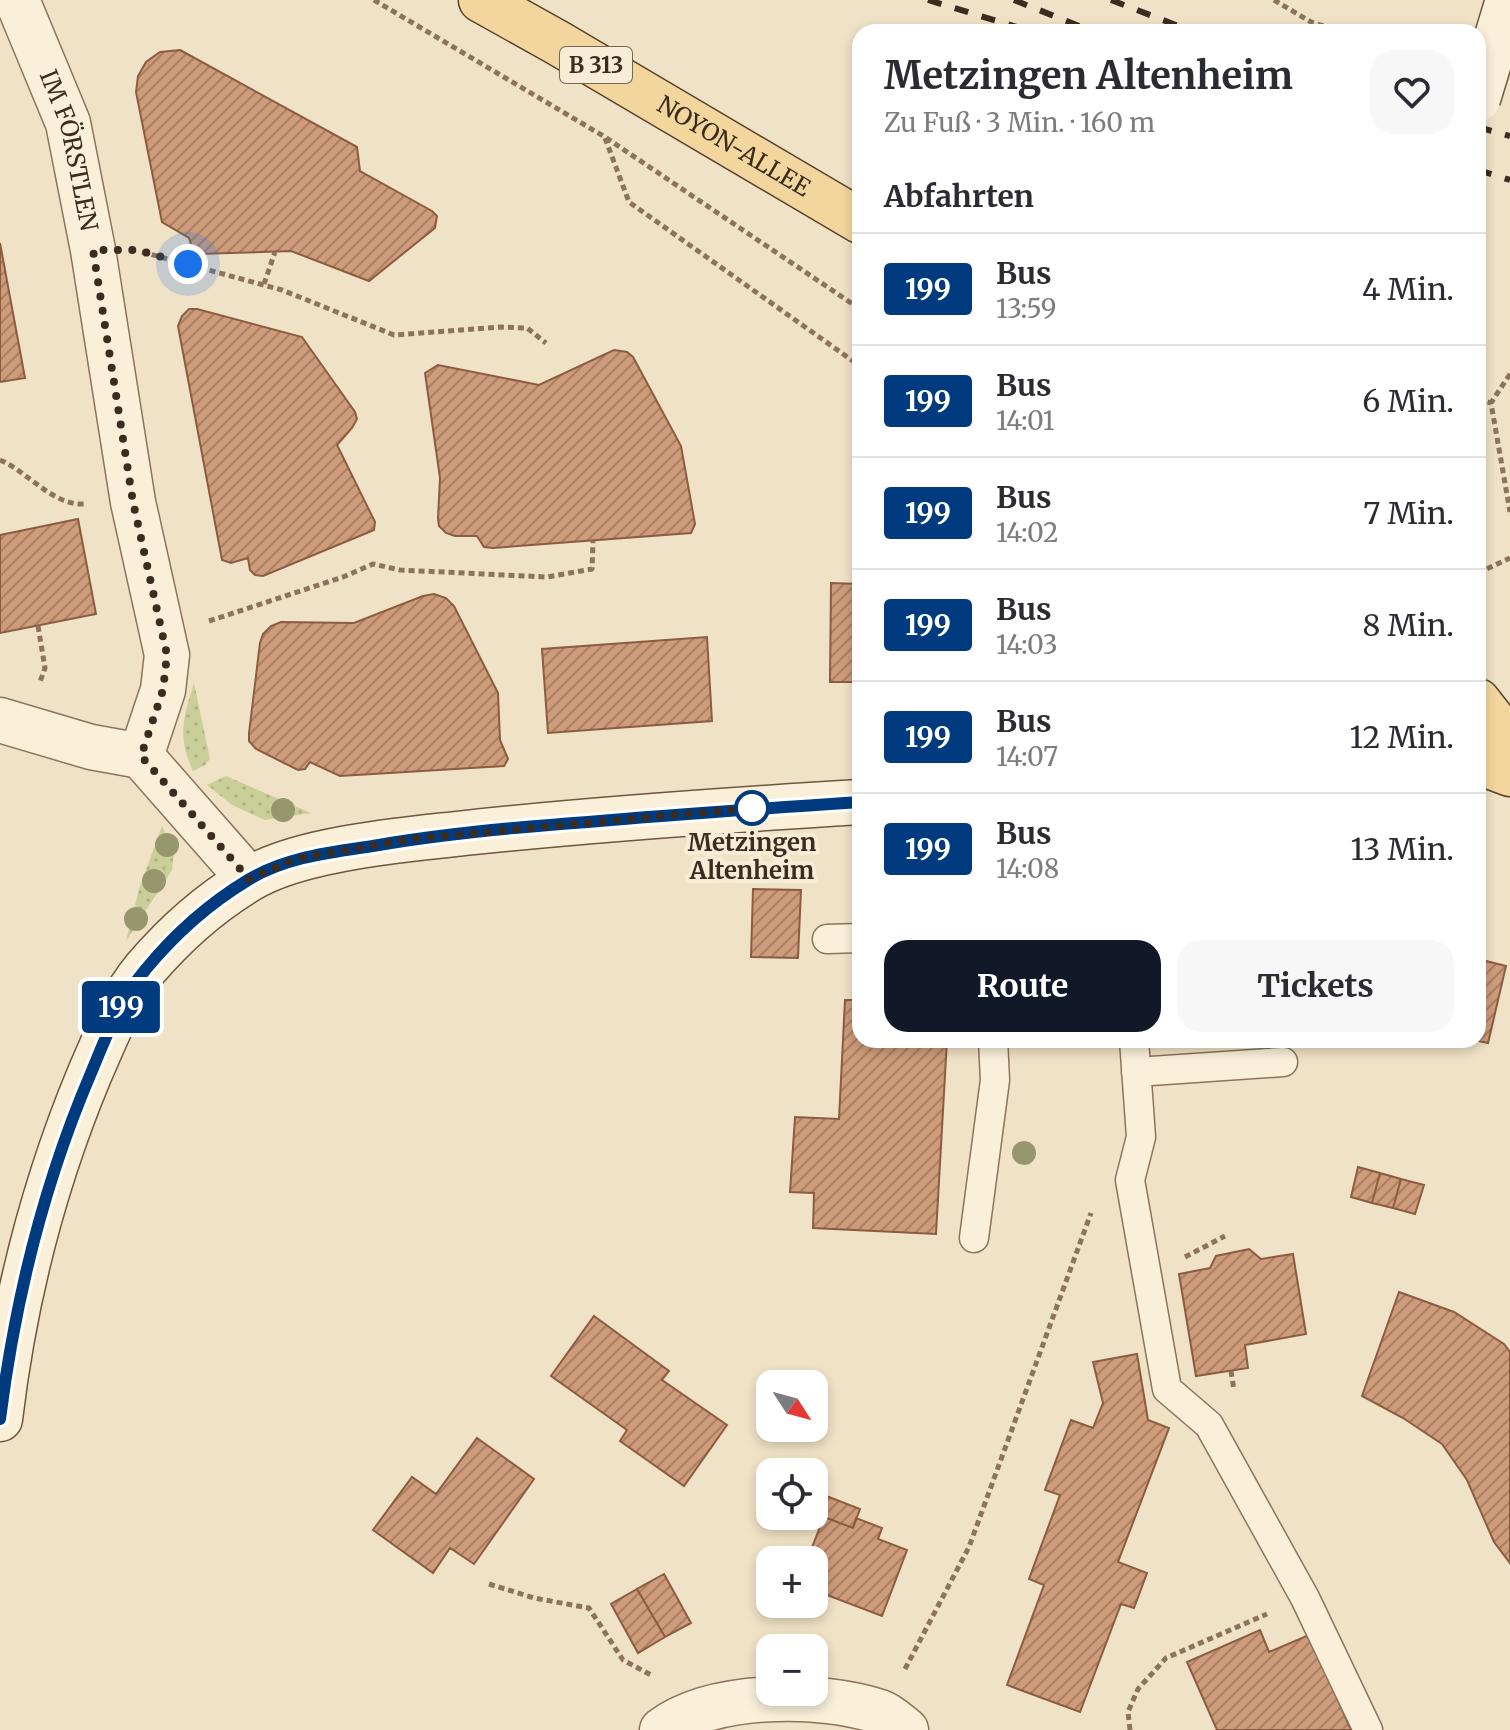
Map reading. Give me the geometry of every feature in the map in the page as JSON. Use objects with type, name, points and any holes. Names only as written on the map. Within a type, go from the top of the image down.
[{"type":"main road","name":"NOYON-ALLEE","points":[[481,0],[852,216]]},
{"type":"main road","points":[[1486,711],[1510,742]]},
{"type":"main road","points":[[1486,765],[1510,774]]},
{"type":"street","name":"IM FÖRSTLEN","points":[[17,0],[68,123],[93,250],[133,502],[167,655],[163,690],[141,756]]},
{"type":"street","points":[[1486,73],[1508,0]]},
{"type":"street","points":[[0,720],[91,747],[141,756],[249,879]]},
{"type":"street","points":[[0,1419],[7,1358],[36,1234],[66,1132],[113,1019],[144,970],[195,918],[249,879],[295,859],[411,839],[528,826],[852,803]]},
{"type":"street","points":[[662,1730],[731,1702],[812,1698],[894,1721]]},
{"type":"lane","points":[[827,939],[852,938]]},
{"type":"lane","points":[[974,1238],[995,1080],[993,1048]]},
{"type":"lane","points":[[1134,1048],[1141,1137],[1130,1180],[1167,1389],[1209,1425],[1305,1598],[1368,1730]]},
{"type":"lane","points":[[1136,1072],[1283,1062]]},
{"type":"path","points":[[374,0],[605,137],[852,304]]},
{"type":"path","points":[[1274,0],[1317,24]]},
{"type":"path","points":[[605,137],[629,202],[852,360]]},
{"type":"path","points":[[93,250],[137,250],[264,284],[394,335],[500,327],[527,328],[546,343]]},
{"type":"path","points":[[264,284],[275,252]]},
{"type":"path","points":[[1510,374],[1491,403],[1510,512]]},
{"type":"path","points":[[1486,401],[1491,403]]},
{"type":"path","points":[[0,460],[74,505],[133,502]]},
{"type":"path","points":[[196,625],[343,577],[373,564],[400,570],[547,577],[592,569],[593,541]]},
{"type":"path","points":[[1486,569],[1510,558]]},
{"type":"path","points":[[894,1721],[969,1547],[1093,1208]]},
{"type":"path","points":[[489,1584],[534,1598],[589,1608],[623,1660],[651,1675]]},
{"type":"path","points":[[1130,1730],[1128,1712],[1138,1689],[1166,1658],[1305,1598]]},
{"type":"green space","points":[[194,683],[210,759],[193,771],[185,747],[183,727]]},
{"type":"green space","points":[[226,776],[311,813],[265,820],[232,805],[207,785]]},
{"type":"green space","points":[[162,826],[174,852],[172,870],[126,941],[139,889]]},
{"type":"building","points":[[180,50],[357,147],[360,171],[432,211],[437,216],[435,228],[369,281],[291,251],[198,254],[193,251],[189,238],[162,222],[136,92],[138,76],[146,62],[160,52]]},
{"type":"building","points":[[0,243],[25,378],[0,382]]},
{"type":"building","points":[[189,309],[302,337],[355,412],[357,419],[337,445],[375,522],[374,530],[263,576],[255,575],[250,570],[248,558],[231,563],[222,560],[178,326]]},
{"type":"building","points":[[614,350],[627,352],[633,357],[681,446],[695,524],[691,533],[493,548],[484,547],[477,536],[446,533],[439,526],[440,478],[425,373],[438,365],[539,385]]},
{"type":"building","points":[[78,519],[96,614],[0,633],[0,535]]},
{"type":"building","points":[[831,583],[852,584],[852,682],[830,682]]},
{"type":"building","points":[[434,594],[446,598],[454,606],[498,693],[500,740],[508,759],[504,766],[340,776],[310,762],[305,769],[298,770],[256,749],[249,741],[260,643],[271,626],[281,622],[354,623]]},
{"type":"building","points":[[707,637],[712,721],[548,733],[542,649]]},
{"type":"building","points":[[753,889],[801,890],[798,958],[751,957]]},
{"type":"building","points":[[1486,961],[1506,966],[1486,1043]]},
{"type":"building","points":[[845,1000],[852,1000],[852,1048],[947,1048],[936,1234],[813,1228],[814,1193],[790,1192],[795,1117],[839,1119]]},
{"type":"building","points":[[1358,1167],[1380,1173],[1372,1203],[1351,1197]]},
{"type":"building","points":[[1380,1173],[1401,1179],[1393,1208],[1372,1203]]},
{"type":"building","points":[[1401,1179],[1424,1185],[1415,1214],[1393,1208]]},
{"type":"building","points":[[1249,1249],[1261,1259],[1293,1254],[1306,1334],[1245,1345],[1248,1368],[1196,1376],[1179,1274],[1210,1268],[1216,1256]]},
{"type":"building","points":[[1399,1292],[1454,1312],[1504,1344],[1510,1352],[1510,1563],[1494,1542],[1467,1480],[1442,1444],[1362,1396]]},
{"type":"building","points":[[594,1316],[669,1371],[662,1380],[727,1425],[684,1486],[620,1441],[627,1430],[551,1376]]},
{"type":"building","points":[[1137,1354],[1148,1420],[1169,1428],[1118,1562],[1147,1573],[1134,1608],[1121,1604],[1080,1712],[1007,1685],[1044,1585],[1029,1579],[1060,1495],[1045,1490],[1071,1420],[1093,1428],[1103,1403],[1093,1362]]},
{"type":"building","points":[[477,1438],[534,1479],[474,1564],[450,1548],[433,1573],[373,1530],[412,1477],[436,1494]]},
{"type":"building","points":[[828,1497],[860,1509],[853,1528],[828,1518]]},
{"type":"building","points":[[856,1518],[882,1528],[878,1539],[907,1550],[882,1616],[828,1595],[828,1546],[813,1546],[819,1530],[828,1530],[828,1519],[853,1528]]},
{"type":"building","points":[[664,1574],[691,1623],[665,1637],[637,1589]]},
{"type":"building","points":[[637,1589],[665,1637],[638,1653],[611,1604]]},
{"type":"building","points":[[1260,1630],[1269,1652],[1309,1635],[1351,1730],[1217,1730],[1187,1662]]},
{"type":"railway","points":[[928,0],[1007,24]]},
{"type":"railway","points":[[1014,0],[1074,24]]},
{"type":"railway","points":[[1111,0],[1173,24]]},
{"type":"railway","points":[[1486,129],[1510,136]]},
{"type":"railway","points":[[1486,172],[1510,180]]},
{"type":"bus line","name":"199","points":[[0,1419],[7,1358],[36,1234],[66,1132],[113,1019],[144,970],[195,918],[249,879],[295,859],[411,839],[528,826],[852,802]]},
{"type":"place","name":"Metzingen Altenheim","points":[[752,808]]},
{"type":"route","points":[[188,264],[137,250],[93,250],[133,502],[167,655],[163,690],[141,756],[249,879],[295,859],[411,839],[752,808]]}]
